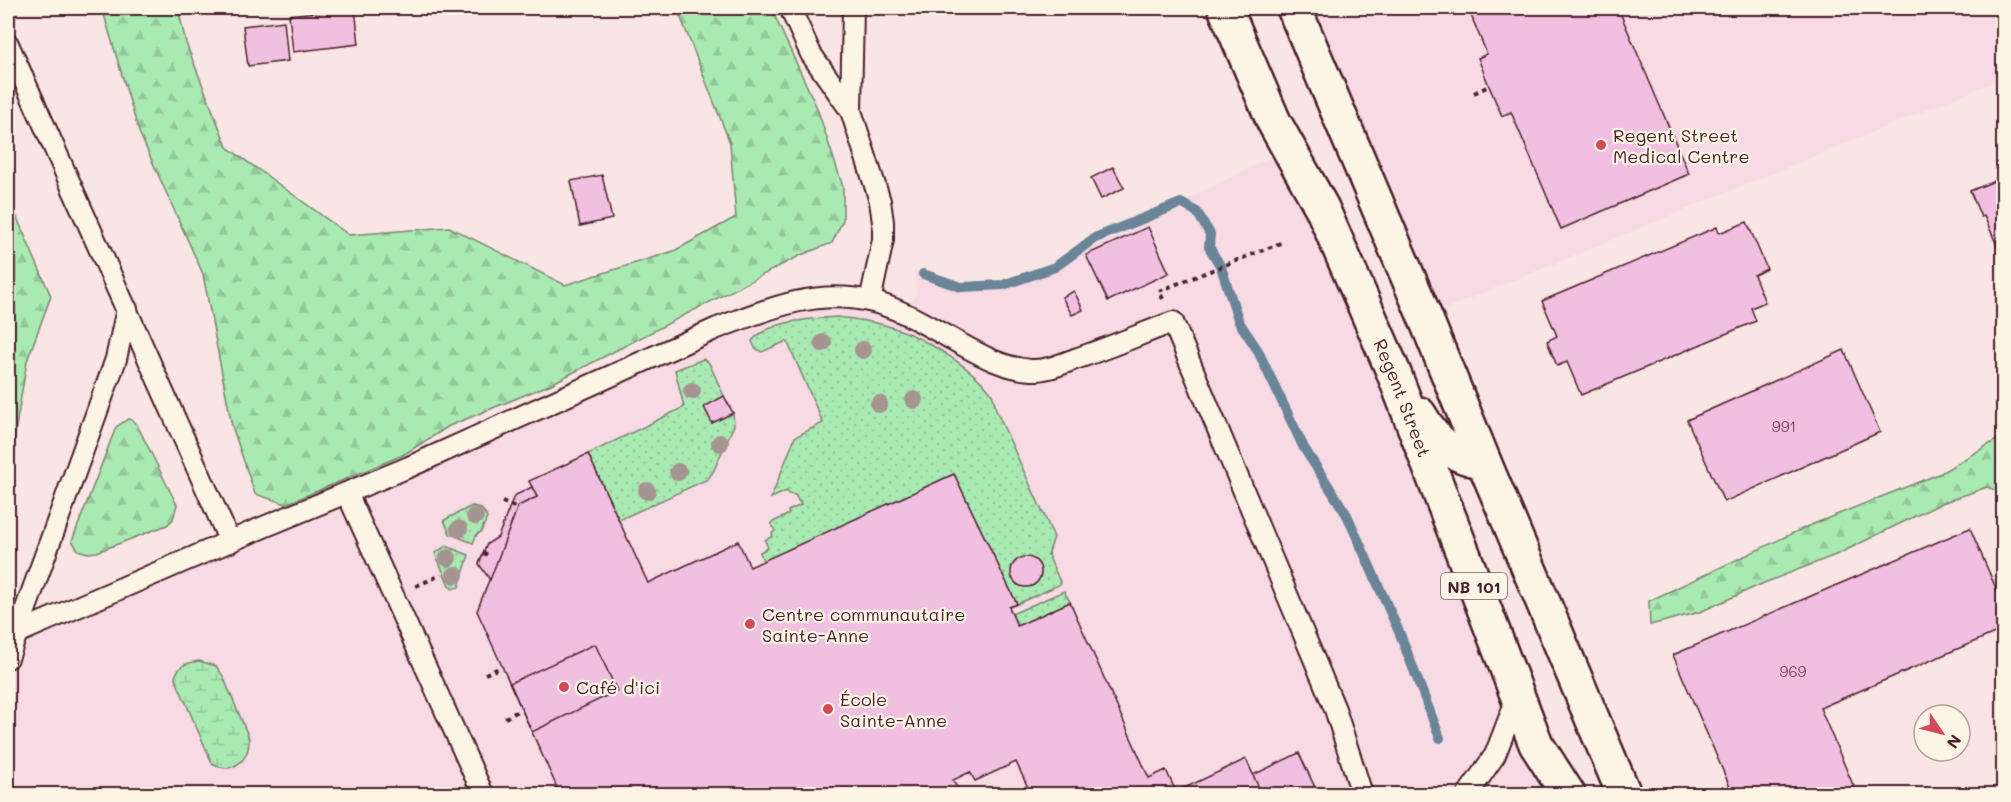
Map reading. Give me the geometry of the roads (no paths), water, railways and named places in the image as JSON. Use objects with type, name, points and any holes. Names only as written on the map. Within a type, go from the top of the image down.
[{"type":"main road","name":"Regent Street","points":[[1225,8],[1274,122],[1322,208],[1393,371],[1536,744],[1568,795]]},
{"type":"main road","name":"NB 101","points":[[1294,8],[1418,298],[1484,462],[1624,795]]},
{"type":"main road","points":[[1393,371],[1426,427],[1446,449],[1461,457],[1484,462]]},
{"type":"lane","points":[[790,8],[811,54],[851,111],[880,201],[883,240],[870,301]]},
{"type":"lane","points":[[851,111],[853,8]]},
{"type":"lane","points":[[8,44],[230,542]]},
{"type":"lane","points":[[17,633],[409,467],[715,329],[801,299],[836,296],[870,301],[903,312],[993,361],[1014,368],[1035,370],[1095,352],[1173,322],[1335,709],[1362,795]]},
{"type":"lane","points":[[8,658],[116,359],[126,309]]},
{"type":"lane","points":[[347,493],[483,795]]},
{"type":"lane","points":[[1468,795],[1495,755],[1517,698]]},
{"type":"waterway","points":[[923,274],[961,287],[1003,285],[1055,267],[1095,238],[1181,203],[1197,212],[1210,234],[1209,247],[1221,267],[1239,322],[1257,349],[1304,448],[1347,515],[1400,634],[1440,738]]},
{"type":"place","name":"Regent Street Medical Centre","points":[[1601,145]]},
{"type":"place","name":"Centre communautaire Sainte-Anne","points":[[750,624]]},
{"type":"place","name":"Café d'ici","points":[[564,687]]},
{"type":"place","name":"École Sainte-Anne","points":[[828,709]]}]
